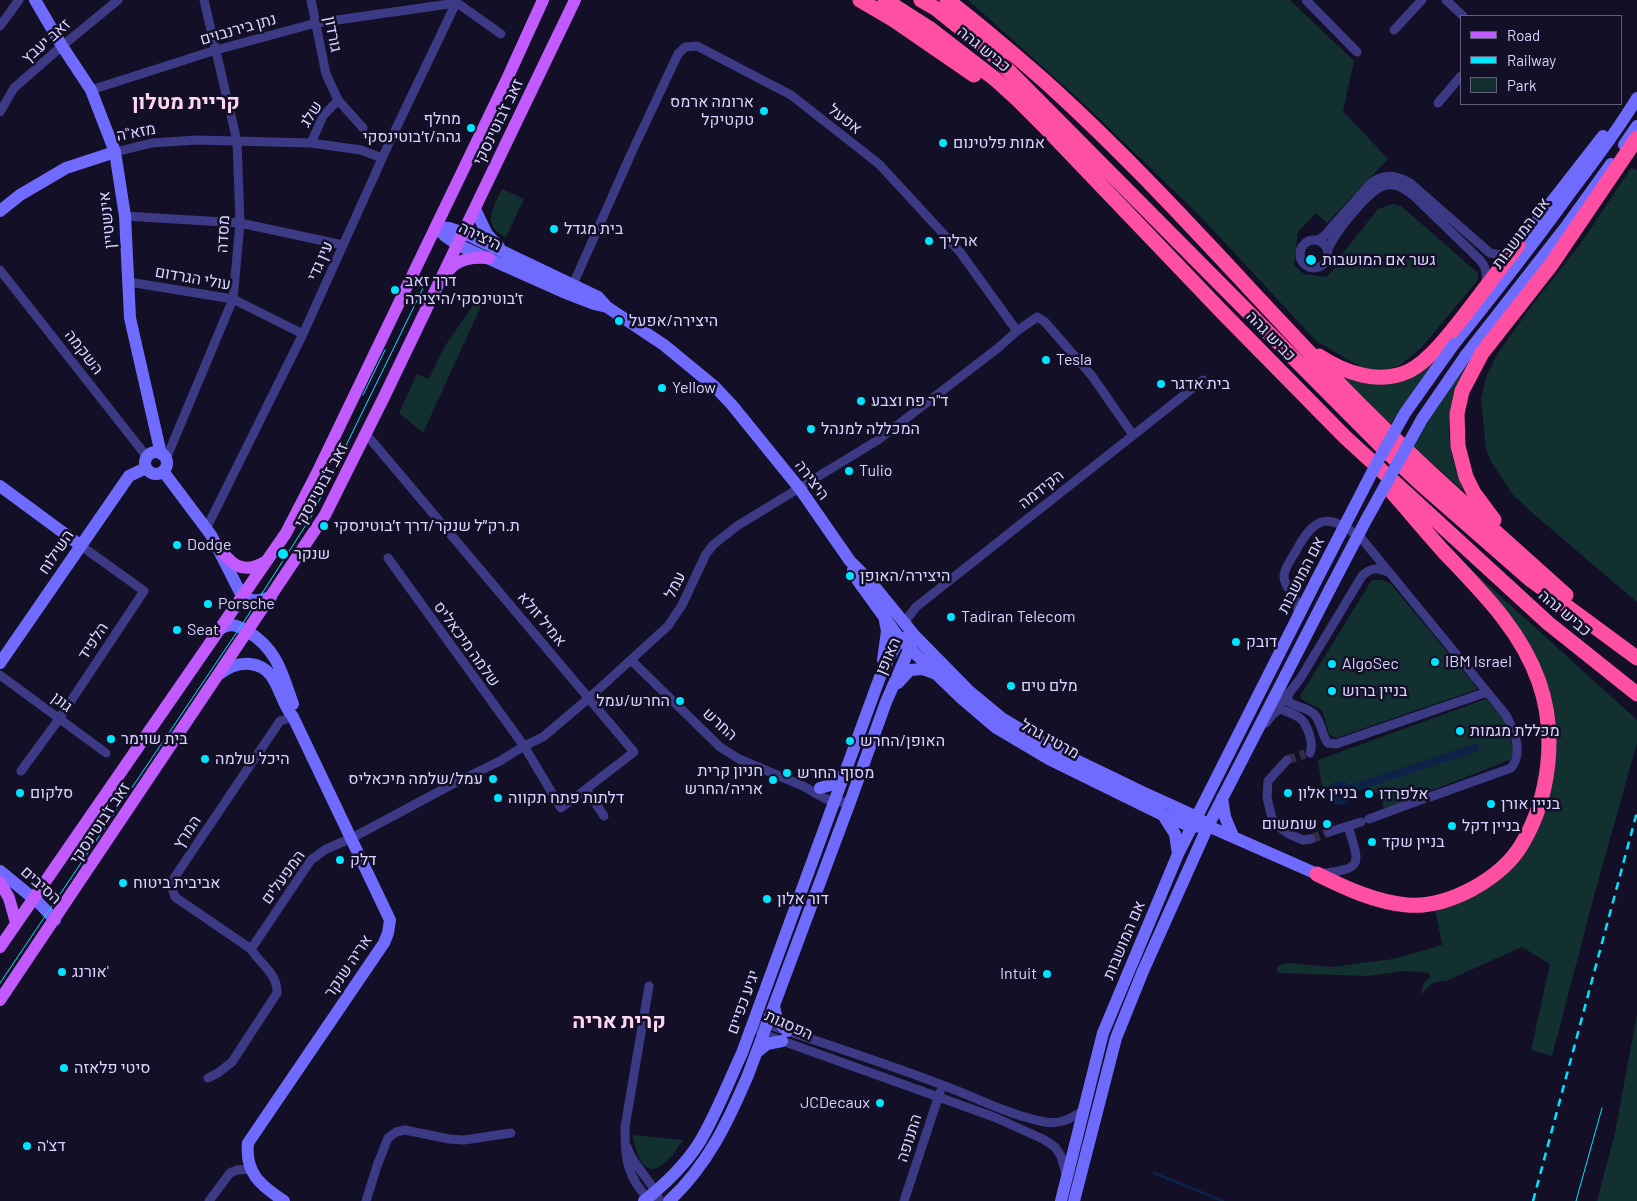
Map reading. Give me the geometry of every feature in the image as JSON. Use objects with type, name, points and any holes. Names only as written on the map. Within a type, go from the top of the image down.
[{"type":"highway","points":[[860,0],[969,71],[1055,137]]},
{"type":"highway","name":"כביש גהה","points":[[885,0],[929,28],[1017,99],[1345,437],[1548,623],[1637,694]]},
{"type":"highway","name":"כביש גהה","points":[[921,0],[935,8],[990,52],[1419,482],[1531,580],[1634,655]]},
{"type":"highway","points":[[947,0],[996,39],[1097,130],[1166,200],[1354,399],[1414,456],[1634,655]]},
{"type":"highway","points":[[1540,571],[1486,511],[1466,477],[1456,431],[1460,398],[1466,382],[1482,353],[1552,265],[1637,138]]},
{"type":"highway","points":[[1306,347],[1324,359],[1363,376],[1375,378],[1399,375],[1410,370],[1421,363],[1437,348],[1518,244]]},
{"type":"highway","points":[[1318,874],[1362,895],[1407,905],[1426,904],[1462,894],[1499,872],[1522,845],[1537,810],[1548,764],[1547,710],[1539,682],[1528,656],[1519,641],[1499,612],[1428,534],[1345,437]]},
{"type":"main road","name":"זאב ז'בוטינסקי","points":[[0,947],[286,533],[303,503],[507,79],[543,0]]},
{"type":"main road","name":"זאב ז'בוטינסקי","points":[[0,1000],[221,673],[325,515],[458,245],[575,0]]},
{"type":"main road","points":[[438,285],[447,271],[457,262],[470,258],[489,258]]},
{"type":"main road","points":[[216,544],[228,561],[236,566],[245,568],[256,567],[267,560]]},
{"type":"main road","points":[[0,882],[9,898],[16,923]]},
{"type":"street","points":[[0,26],[19,0]]},
{"type":"street","name":"אינשטיין","points":[[34,0],[91,90],[115,152],[125,216],[130,318],[163,461],[216,544],[242,596]]},
{"type":"street","name":"זאב יעבץ","points":[[0,112],[14,88],[118,0]]},
{"type":"street","name":"מסדה","points":[[163,461],[233,299],[240,223],[237,141],[204,0]]},
{"type":"street","name":"גורדון","points":[[311,0],[326,74]]},
{"type":"street","points":[[1306,0],[1357,52]]},
{"type":"street","points":[[1394,30],[1422,0]]},
{"type":"street","points":[[1446,0],[1462,15]]},
{"type":"street","points":[[454,2],[501,34]]},
{"type":"street","name":"נתן בירנבוים","points":[[91,90],[216,50],[316,23],[454,2]]},
{"type":"street","name":"עין גדי","points":[[206,529],[304,334],[454,2]]},
{"type":"street","name":"אפעל","points":[[570,289],[678,54],[685,48],[697,46],[791,95],[879,164],[960,252],[1017,332]]},
{"type":"street","name":"שלג","points":[[311,143],[323,116],[338,100],[326,74]]},
{"type":"street","points":[[1438,103],[1460,77]]},
{"type":"street","points":[[1481,293],[1487,276],[1485,265],[1415,197],[1406,190],[1394,185],[1382,186],[1368,197],[1336,234],[1328,249],[1328,258],[1324,265],[1315,268],[1307,266],[1301,259],[1300,250],[1309,241],[1318,240],[1324,236],[1371,183],[1377,179],[1391,176],[1410,183],[1490,253],[1505,254],[1518,244],[1611,126],[1637,97]]},
{"type":"street","name":"אם המושבות","points":[[1061,1201],[1103,1033],[1178,854],[1379,459],[1405,413],[1454,344],[1558,210],[1603,149],[1637,97]]},
{"type":"street","points":[[338,100],[363,128]]},
{"type":"street","name":"אם המושבות","points":[[1074,1201],[1116,1038],[1155,941],[1222,797],[1330,588],[1422,419],[1466,355],[1565,228],[1637,126]]},
{"type":"street","name":"מזא\"ה","points":[[0,211],[20,195],[66,168],[115,152],[152,143],[197,140],[311,143],[361,150],[382,158]]},
{"type":"street","points":[[475,209],[487,234],[504,252]]},
{"type":"street","points":[[125,216],[240,223],[344,245]]},
{"type":"street","name":"היצירה","points":[[436,227],[464,232],[570,289]]},
{"type":"street","name":"היצירה","points":[[436,227],[458,245],[570,289],[598,297],[607,307],[664,345],[715,387],[748,424],[800,489],[850,561],[870,581],[906,627],[912,642]]},
{"type":"street","points":[[1318,240],[1326,245],[1328,249]]},
{"type":"street","name":"השקמה","points":[[0,270],[144,453]]},
{"type":"street","name":"עולי הגרדום","points":[[129,282],[233,299],[304,334]]},
{"type":"street","points":[[1017,332],[1037,317],[1045,322],[1092,376],[1133,435]]},
{"type":"street","name":"עמל","points":[[352,838],[543,737],[632,661],[668,626],[676,616],[706,554],[713,545],[737,526],[878,440],[1017,332]]},
{"type":"street","name":"הקידמה","points":[[906,627],[907,619],[916,607],[1203,380]]},
{"type":"street","name":"אמיל זולא","points":[[366,434],[634,752],[586,789]]},
{"type":"street","name":"השילוח","points":[[0,663],[128,476],[146,468],[145,462],[149,455],[155,453],[163,461]]},
{"type":"street","points":[[146,468],[154,474],[163,461]]},
{"type":"street","points":[[0,486],[80,545]]},
{"type":"street","points":[[1298,617],[1297,605],[1284,577],[1304,535],[1317,523],[1330,521],[1350,530],[1362,539],[1375,554],[1506,715],[1518,747],[1518,756],[1511,768],[1329,832]]},
{"type":"street","name":"הלפיד","points":[[21,771],[59,719],[144,591],[80,545]]},
{"type":"street","points":[[1249,745],[1300,679],[1375,554]]},
{"type":"street","name":"שלמה מיכאליס","points":[[388,558],[449,645],[524,746],[561,808],[586,789]]},
{"type":"street","name":"היצירה","points":[[850,561],[858,581],[900,639]]},
{"type":"street","points":[[1362,576],[1373,568],[1381,569],[1390,574]]},
{"type":"street","points":[[1290,589],[1304,590],[1315,583]]},
{"type":"street","points":[[242,596],[257,602],[271,597]]},
{"type":"street","points":[[880,677],[888,632],[884,618]]},
{"type":"street","name":"אריה שנקר","points":[[218,630],[224,626],[235,625],[263,642],[272,653],[282,674],[294,706],[293,717]]},
{"type":"street","name":"מרטין גהל","points":[[900,639],[912,642],[1003,719],[1054,749],[1180,809],[1195,822]]},
{"type":"street","name":"האופן","points":[[835,798],[880,677],[900,639]]},
{"type":"street","name":"מרטין גהל","points":[[912,642],[936,674],[996,727],[1049,759],[1163,815],[1208,826],[1318,874]]},
{"type":"street","name":"האופן","points":[[850,802],[886,702],[912,642]]},
{"type":"street","name":"החרש","points":[[632,661],[720,747],[739,759],[803,786],[817,795],[850,802]]},
{"type":"street","name":"אריה שנקר","points":[[221,673],[235,665],[245,663],[254,664],[268,670],[287,710],[293,717],[390,920],[384,943],[248,1143],[246,1157],[250,1169]]},
{"type":"street","points":[[886,702],[900,680],[910,670],[923,669],[936,674]]},
{"type":"street","name":"גונן","points":[[0,675],[106,754]]},
{"type":"street","points":[[1272,715],[1278,710],[1283,710],[1301,719],[1312,743],[1312,748],[1307,753],[1487,692]]},
{"type":"street","points":[[1288,693],[1290,702],[1313,713],[1317,717],[1323,738],[1328,743],[1336,744]]},
{"type":"street","name":"המרץ","points":[[208,1078],[232,1062],[277,993],[278,985],[275,978],[251,949],[175,897],[172,888],[174,878],[280,721],[293,717]]},
{"type":"street","points":[[1287,760],[1268,781],[1267,798],[1272,818],[1279,828],[1290,834],[1303,840],[1312,839]]},
{"type":"street","points":[[820,788],[834,784],[844,773]]},
{"type":"street","name":"החרש","points":[[803,786],[820,788],[835,798]]},
{"type":"street","points":[[586,789],[604,816]]},
{"type":"street","points":[[1180,809],[1190,806],[1209,794]]},
{"type":"street","points":[[1222,797],[1225,817],[1233,836]]},
{"type":"street","name":"יגיע כפיים","points":[[652,1198],[698,1144],[742,1053],[835,798]]},
{"type":"street","name":"יגיע כפיים","points":[[668,1201],[685,1184],[710,1153],[728,1120],[756,1054],[850,802]]},
{"type":"street","points":[[1163,815],[1174,834],[1178,854]]},
{"type":"street","points":[[1318,874],[1350,868],[1355,864],[1357,856],[1348,826]]},
{"type":"street","name":"המפעלים","points":[[251,949],[311,860],[326,850],[352,838]]},
{"type":"street","name":"הסיבים","points":[[0,871],[31,901],[55,920]]},
{"type":"street","name":"הסיבים","points":[[0,882],[31,901]]},
{"type":"street","points":[[649,986],[625,1127],[625,1140],[652,1198]]},
{"type":"street","points":[[756,1054],[767,1044],[784,1036],[777,1020],[774,1006]]},
{"type":"street","name":"הפסגות","points":[[752,1025],[994,1117],[1043,1139],[1055,1148],[1061,1156],[1067,1177]]},
{"type":"street","name":"הפסגות","points":[[784,1036],[943,1085],[1021,1116],[1047,1123],[1070,1120],[1084,1110]]},
{"type":"street","name":"התנופה","points":[[904,1201],[943,1085]]},
{"type":"street","points":[[366,1201],[388,1138],[396,1132],[405,1130],[449,1139],[464,1140],[511,1134]]},
{"type":"street","points":[[209,1201],[230,1174],[237,1170],[250,1169],[260,1183],[284,1201]]},
{"type":"green space","points":[[968,0],[1290,0],[1354,61],[1343,111],[1388,159],[1327,223],[1316,213],[1298,232],[1294,265],[1304,274],[1326,277],[1337,266],[1342,254],[1378,209],[1393,204],[1401,206],[1478,273],[1478,280],[1421,348],[1399,366],[1382,370],[1365,369],[1317,342],[1201,217],[1082,102]]},
{"type":"green space","points":[[1631,168],[1637,170],[1637,602],[1513,495],[1492,463],[1486,449],[1481,400],[1486,377],[1498,353],[1530,308],[1579,246]]},
{"type":"green space","points":[[502,189],[524,199],[506,237],[498,233],[491,222],[495,203]]},
{"type":"green space","points":[[476,301],[482,304],[423,433],[399,413],[417,374],[429,379],[445,346]]},
{"type":"green space","points":[[1476,348],[1457,393],[1452,409],[1449,430],[1451,451],[1464,492],[1411,444]]},
{"type":"green space","points":[[1443,354],[1416,387],[1391,424],[1334,373],[1369,381]]},
{"type":"green space","points":[[1465,564],[1637,720],[1637,743],[1552,1056],[1531,1050],[1550,964],[1522,947],[1446,981],[1434,983],[1421,995],[1423,984],[1430,977],[1429,973],[1404,971],[1368,976],[1277,972],[1279,965],[1288,963],[1331,967],[1393,959],[1442,945],[1435,908],[1494,882],[1545,803],[1546,690]]},
{"type":"green space","points":[[1372,580],[1382,580],[1390,583],[1478,689],[1336,738],[1329,734],[1322,710],[1301,699],[1300,696]]},
{"type":"green space","points":[[1486,699],[1505,719],[1514,752],[1510,760],[1384,809],[1381,797],[1367,786],[1322,789],[1318,760]]},
{"type":"green space","points":[[1637,1014],[1637,1201],[1597,1201],[1615,1133]]},
{"type":"green space","points":[[633,1135],[683,1140],[665,1163],[655,1169],[645,1166],[641,1160],[635,1147]]},
{"type":"water","points":[[1340,781],[1345,782],[1351,788],[1351,798],[1345,804],[1340,805],[1335,804],[1329,798],[1328,793],[1329,788],[1335,782]]},
{"type":"waterway","points":[[1351,789],[1475,748]]},
{"type":"waterway","points":[[1154,1173],[1223,1201]]},
{"type":"tunnel","points":[[1287,760],[1305,754]]},
{"type":"tunnel","points":[[1311,839],[1329,832]]},
{"type":"tram line","points":[[0,983],[243,623],[311,517],[426,282]]},
{"type":"tram line","points":[[363,395],[385,350]]},
{"type":"tram line","points":[[1576,1201],[1602,1108]]},
{"type":"railway","points":[[1533,1201],[1637,812]]},
{"type":"place","name":"ארומה ארמס טקטיקל","points":[[764,111]]},
{"type":"place","name":"מחלף גהה/ז׳בוטינסקי","points":[[471,128]]},
{"type":"place","name":"אמות פלטינום","points":[[943,143]]},
{"type":"place","name":"בית מגדל","points":[[554,229]]},
{"type":"place","name":"ארליך","points":[[929,241]]},
{"type":"place","name":"גשר אם המושבות","points":[[1311,260]]},
{"type":"place","name":"דרך זאב ז׳בוטינסקי/היצירה","points":[[395,290]]},
{"type":"place","name":"היצירה/אפעל","points":[[619,321]]},
{"type":"place","name":"Tesla","points":[[1046,360]]},
{"type":"place","name":"בית אדגר","points":[[1161,384]]},
{"type":"place","name":"Yellow","points":[[662,388]]},
{"type":"place","name":"ד\"ר פח וצבע","points":[[861,401]]},
{"type":"place","name":"המכללה למנהל","points":[[811,429]]},
{"type":"place","name":"Tulio","points":[[849,471]]},
{"type":"place","name":"ת.רק״ל שנקר/דרך ז׳בוטינסקי","points":[[324,526]]},
{"type":"place","name":"Dodge","points":[[177,545]]},
{"type":"place","name":"שנקר","points":[[283,554]]},
{"type":"place","name":"היצירה/האופן","points":[[850,576]]},
{"type":"place","name":"Porsche","points":[[208,604]]},
{"type":"place","name":"Tadiran Telecom","points":[[951,617]]},
{"type":"place","name":"Seat","points":[[177,630]]},
{"type":"place","name":"דובק","points":[[1236,642]]},
{"type":"place","name":"IBM Israel","points":[[1435,662]]},
{"type":"place","name":"AlgoSec","points":[[1332,664]]},
{"type":"place","name":"מלם טים","points":[[1011,686]]},
{"type":"place","name":"בניין ברוש","points":[[1332,691]]},
{"type":"place","name":"החרש/עמל","points":[[680,701]]},
{"type":"place","name":"מכללת מגמות","points":[[1460,731]]},
{"type":"place","name":"בית שוימר","points":[[111,739]]},
{"type":"place","name":"האופן/החרש","points":[[850,741]]},
{"type":"place","name":"היכל שלמה","points":[[205,759]]},
{"type":"place","name":"מסוף החרש","points":[[787,773]]},
{"type":"place","name":"עמל/שלמה מיכאליס","points":[[493,779]]},
{"type":"place","name":"חניון קרית אריה/החרש","points":[[773,780]]},
{"type":"place","name":"סלקום","points":[[20,793]]},
{"type":"place","name":"בניין אלון","points":[[1288,793]]},
{"type":"place","name":"אלפרדו","points":[[1369,794]]},
{"type":"place","name":"דלתות פתח תקווה","points":[[498,798]]},
{"type":"place","name":"בניין אורן","points":[[1491,804]]},
{"type":"place","name":"שומשום","points":[[1327,824]]},
{"type":"place","name":"בניין דקל","points":[[1452,826]]},
{"type":"place","name":"בניין שקד","points":[[1372,842]]},
{"type":"place","name":"דלק","points":[[340,860]]},
{"type":"place","name":"אביבית ביטוח","points":[[123,883]]},
{"type":"place","name":"דור אלון","points":[[767,899]]},
{"type":"place","name":"אורנג'","points":[[62,972]]},
{"type":"place","name":"Intuit","points":[[1047,974]]},
{"type":"place","name":"סיטי פלאזה","points":[[64,1068]]},
{"type":"place","name":"JCDecaux","points":[[880,1103]]},
{"type":"place","name":"דצ'ה","points":[[27,1146]]},
{"type":"district","name":"קריית מטלון","points":[[186,102]]},
{"type":"district","name":"קרית אריה","points":[[619,1021]]}]
